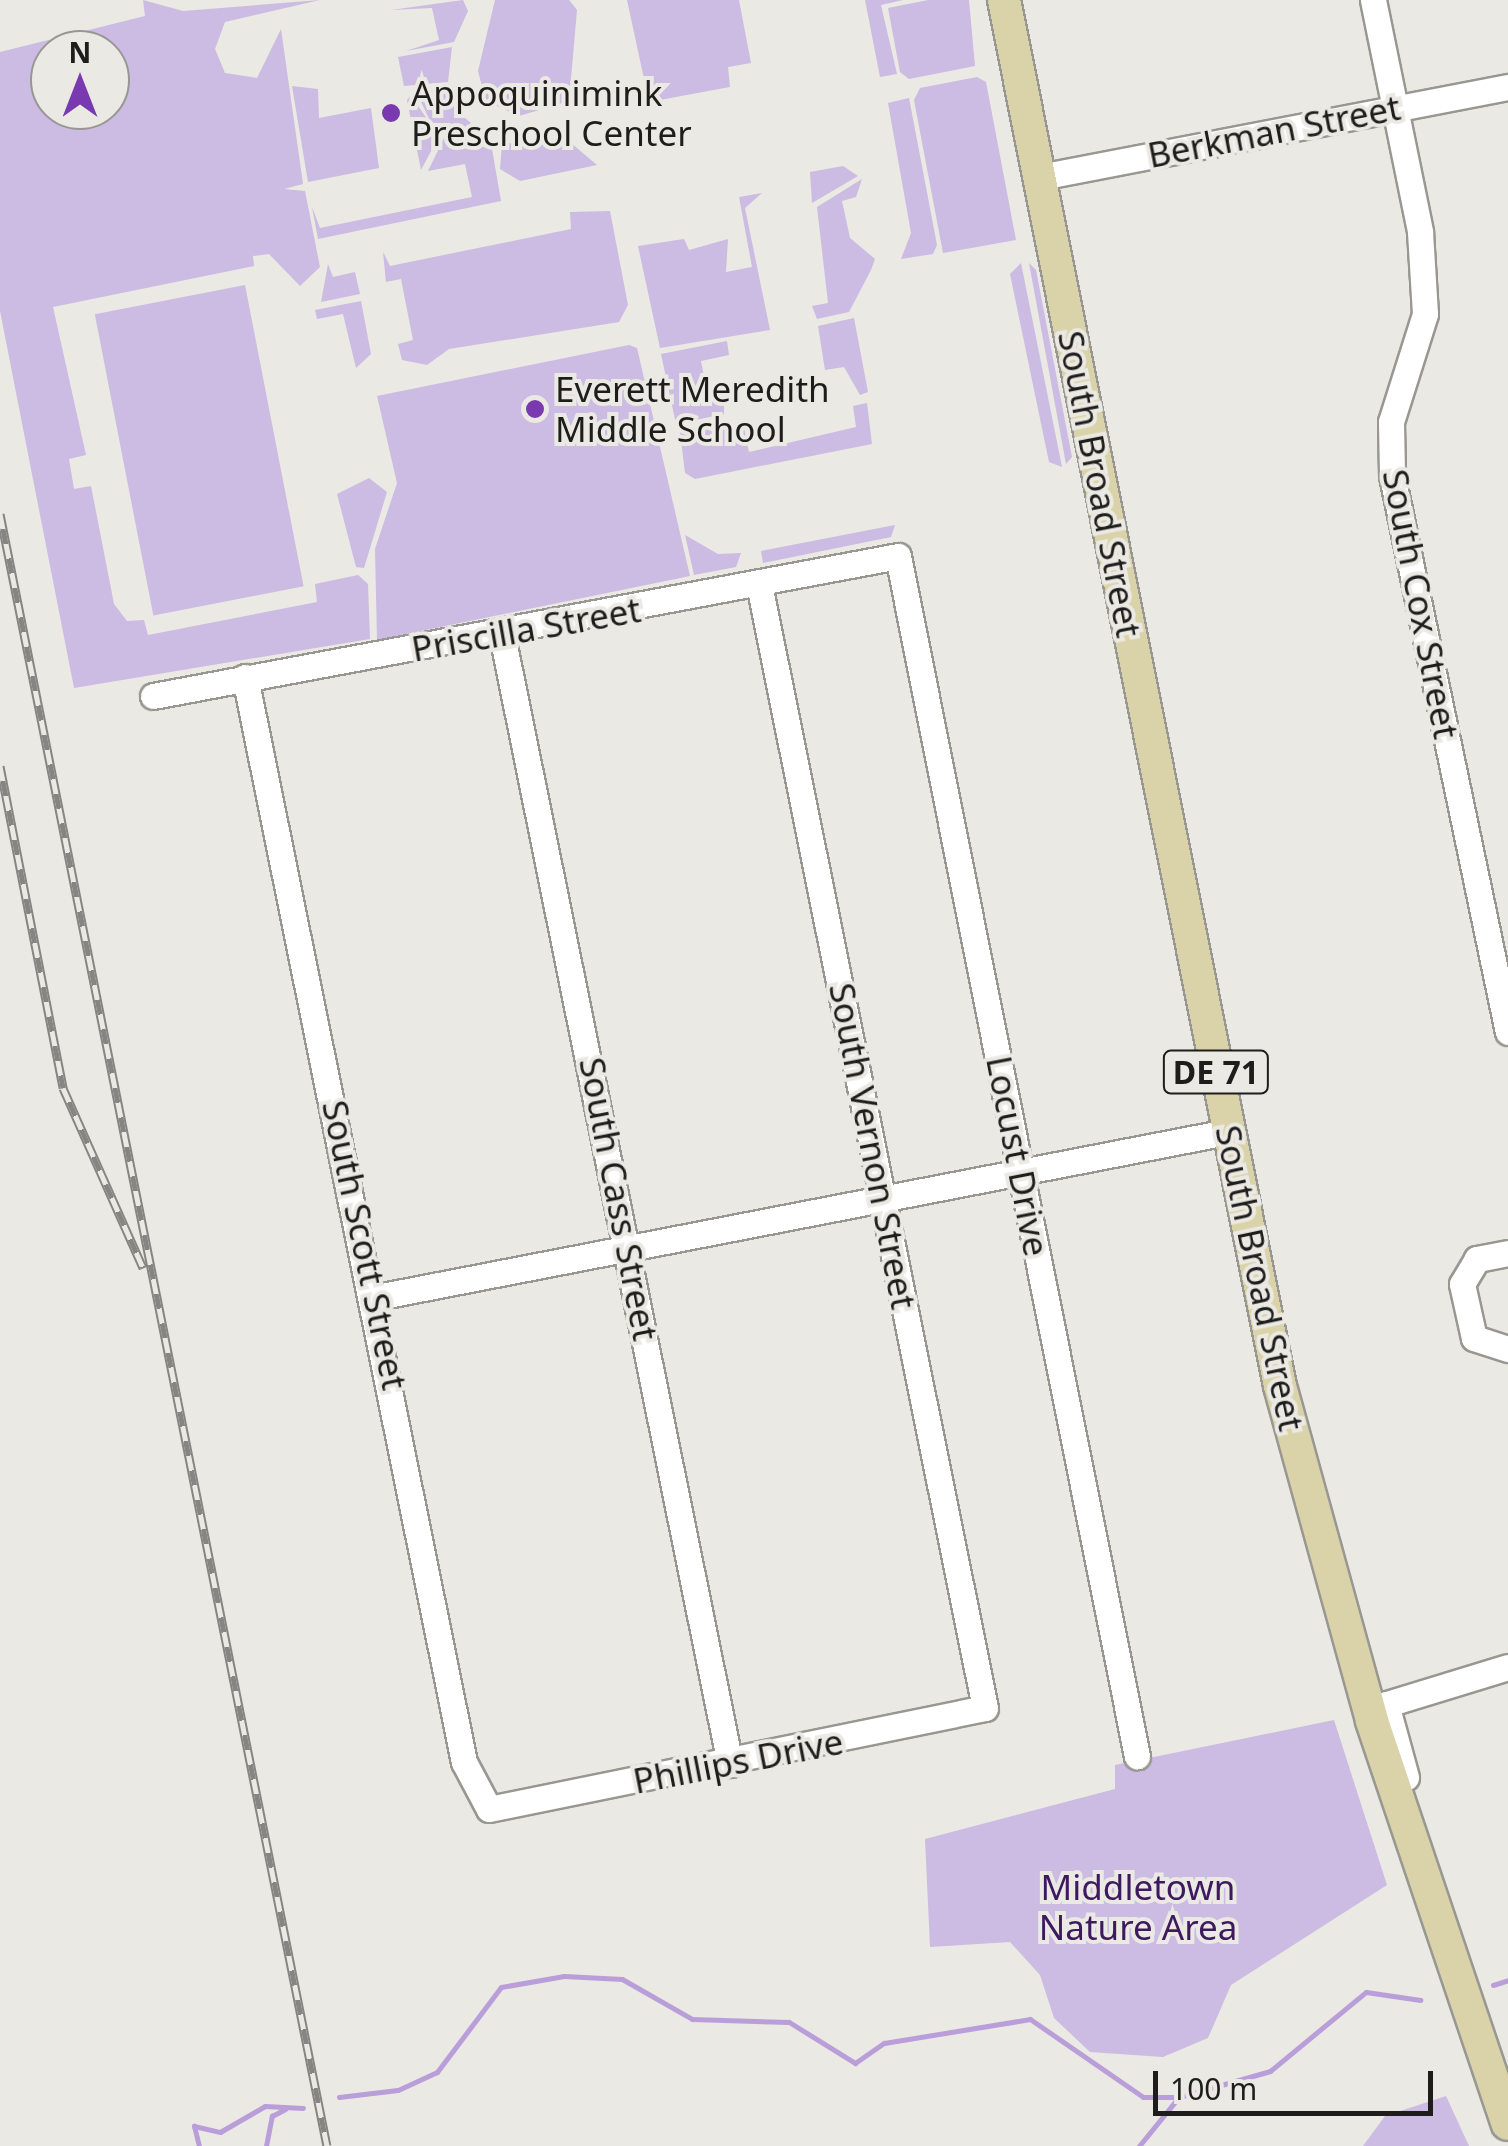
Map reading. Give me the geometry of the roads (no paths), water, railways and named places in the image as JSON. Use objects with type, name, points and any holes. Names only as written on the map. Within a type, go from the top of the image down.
[{"type":"main road","name":"South Broad Street","points":[[1004,0],[1280,1386],[1378,1707],[1431,1910],[1508,2124]]},
{"type":"street","name":"South Cox Street","points":[[1374,0],[1395,107],[1425,314],[1391,422],[1392,476],[1508,1032]]},
{"type":"street","name":"Berkman Street","points":[[1040,177],[1508,87]]},
{"type":"street","name":"Priscilla Street","points":[[153,696],[502,635],[898,556]]},
{"type":"street","name":"Locust Drive","points":[[898,556],[1137,1756]]},
{"type":"street","name":"South Vernon Street","points":[[759,584],[985,1708]]},
{"type":"street","name":"South Cass Street","points":[[502,635],[630,1249],[730,1764]]},
{"type":"street","name":"South Scott Street","points":[[245,678],[377,1297],[464,1762],[489,1809]]},
{"type":"street","points":[[377,1297],[1228,1132]]},
{"type":"street","points":[[1508,1253],[1477,1259],[1462,1284],[1474,1338],[1508,1348]]},
{"type":"street","points":[[1378,1707],[1508,1668]]},
{"type":"street","name":"Phillips Drive","points":[[489,1809],[730,1764],[985,1708]]},
{"type":"waterway","points":[[339,2097],[398,2090],[437,2072],[501,1987],[564,1976],[622,1979],[692,2019],[789,2022],[855,2063],[884,2043],[1030,2019],[1143,2097],[1179,2097],[1270,2071],[1366,1992],[1420,2000]]},
{"type":"waterway","points":[[1493,1985],[1508,1980]]},
{"type":"waterway","points":[[1139,2146],[1178,2098]]},
{"type":"waterway","points":[[199,2146],[194,2126],[220,2132],[265,2106],[303,2108]]},
{"type":"waterway","points":[[266,2146],[272,2116],[285,2109]]},
{"type":"railway","points":[[0,514],[327,2146]]},
{"type":"railway","points":[[0,766],[63,1088],[143,1268]]},
{"type":"place","name":"Appoquinimink Preschool Center","points":[[391,113]]},
{"type":"place","name":"Everett Meredith Middle School","points":[[535,409]]},
{"type":"park label","name":"Middletown Nature Area","points":[[1138,1907]]}]
